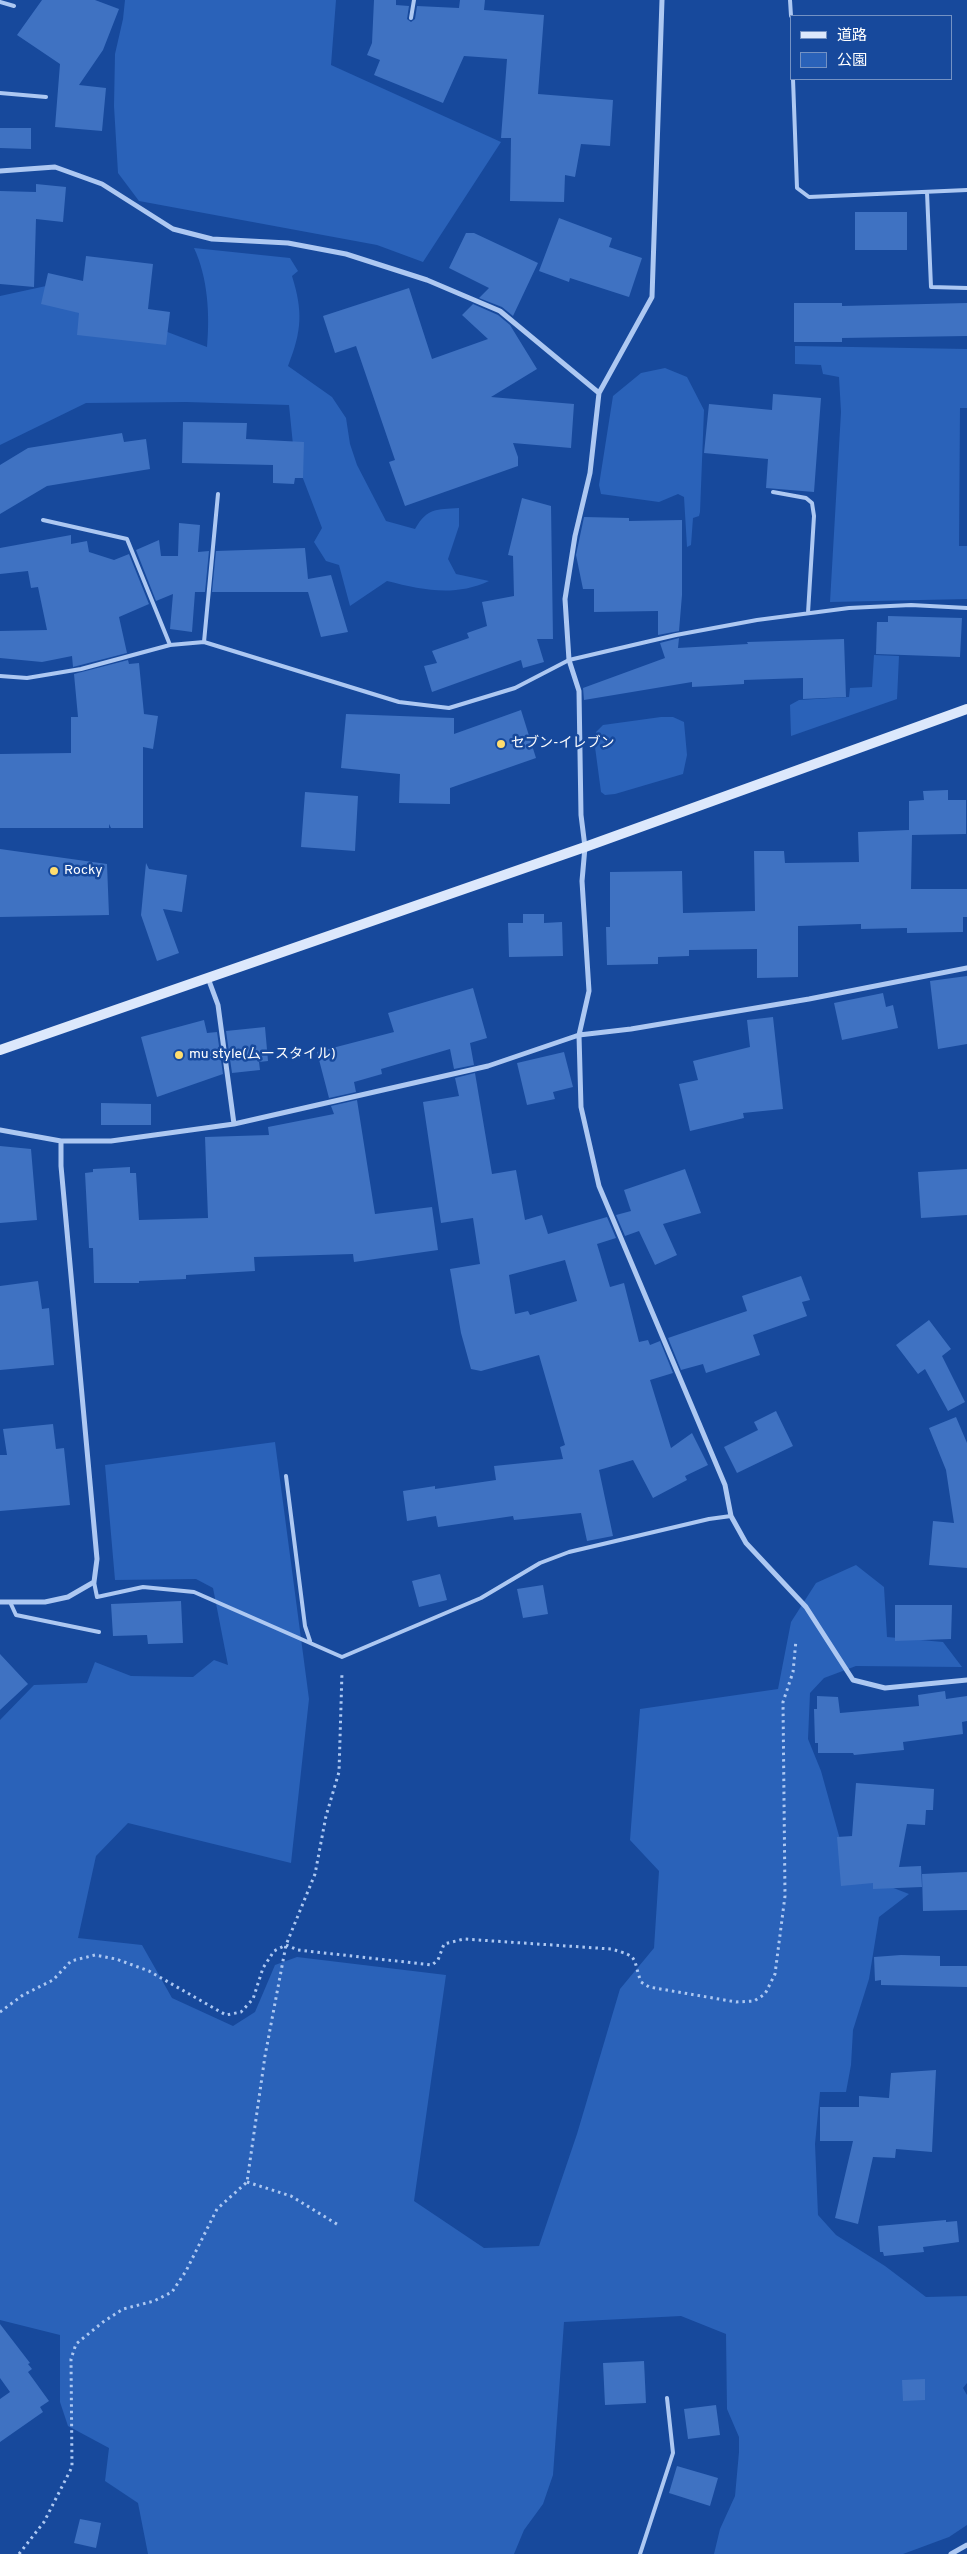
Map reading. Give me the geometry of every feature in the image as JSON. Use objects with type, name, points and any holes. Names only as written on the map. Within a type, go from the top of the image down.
[{"type":"street","points":[[662,0],[652,297],[599,393],[590,473],[575,536],[565,599],[569,660],[579,691],[581,815],[585,847],[582,881],[589,991],[579,1035],[581,1107],[599,1186],[725,1485],[731,1516],[746,1543],[806,1607],[853,1680],[884,1688],[967,1680]]},
{"type":"street","points":[[0,171],[55,167],[102,184],[173,229],[212,239],[288,243],[346,254],[427,280],[500,311],[599,393]]},
{"type":"street","points":[[0,1050],[585,847],[967,709]]},
{"type":"street","points":[[0,1130],[61,1141],[110,1141],[234,1124],[488,1066],[579,1035],[631,1029],[809,999],[967,968]]},
{"type":"street","points":[[208,978],[218,1006],[234,1124]]},
{"type":"street","points":[[0,1602],[44,1602],[68,1597],[94,1582],[97,1558],[61,1166],[61,1141]]},
{"type":"street","points":[[951,2554],[967,2545]]},
{"type":"lane","points":[[411,18],[414,0]]},
{"type":"lane","points":[[790,0],[791,15]]},
{"type":"lane","points":[[0,2],[14,6]]},
{"type":"lane","points":[[793,80],[796,188],[802,193],[809,197],[967,190]]},
{"type":"lane","points":[[0,92],[46,97]]},
{"type":"lane","points":[[927,192],[931,287],[967,288]]},
{"type":"lane","points":[[773,492],[806,498],[812,503],[814,516],[808,613]]},
{"type":"lane","points":[[204,642],[218,494]]},
{"type":"lane","points":[[43,520],[127,539],[170,646]]},
{"type":"lane","points":[[0,676],[27,678],[72,670],[170,646],[204,642],[399,702],[449,708],[515,688],[569,660],[676,635],[808,613],[911,606],[967,608]]},
{"type":"lane","points":[[286,1476],[305,1626],[310,1641]]},
{"type":"lane","points":[[94,1582],[97,1597],[143,1587],[194,1592],[310,1641],[342,1657],[481,1598],[540,1563],[569,1552],[709,1518],[731,1516]]},
{"type":"lane","points":[[10,1602],[16,1615],[99,1632]]},
{"type":"lane","points":[[640,2554],[673,2453],[667,2398]]},
{"type":"path","points":[[0,2012],[23,1995],[53,1980],[71,1961],[95,1955],[116,1959],[149,1971],[226,2015],[241,2012],[254,2000],[263,1968],[274,1951],[286,1945],[298,1950],[432,1965],[438,1960],[444,1944],[464,1939],[611,1950],[629,1954],[636,1961],[641,1982],[650,1987],[736,2002],[754,2001],[765,1994],[774,1974],[785,1896],[783,1702],[793,1672],[796,1640]]},
{"type":"path","points":[[19,2554],[44,2522],[72,2467],[71,2359],[76,2344],[103,2322],[123,2310],[154,2301],[172,2292],[186,2271],[217,2209],[247,2182],[265,2056],[286,1945],[316,1874],[326,1816],[339,1772],[342,1657]]},
{"type":"path","points":[[247,2182],[291,2196],[340,2226]]},
{"type":"green space","points":[[125,0],[336,0],[331,65],[501,142],[423,262],[377,245],[139,201],[118,173],[114,106],[115,54]]},
{"type":"green space","points":[[194,248],[290,258],[298,271],[292,276],[298,300],[299,321],[296,342],[288,366],[332,397],[346,418],[350,444],[357,465],[386,521],[415,529],[424,517],[433,511],[459,508],[459,526],[448,559],[456,574],[489,581],[463,589],[438,590],[387,581],[350,606],[339,565],[326,561],[314,542],[322,528],[294,455],[289,405],[186,402],[86,403],[0,445],[0,296],[46,286],[207,347],[207,297],[199,260]]},
{"type":"green space","points":[[795,346],[967,349],[967,408],[960,408],[959,546],[967,546],[967,599],[830,602],[841,412],[839,377],[823,374],[821,365],[795,364]]},
{"type":"green space","points":[[665,368],[687,377],[704,410],[700,512],[699,516],[693,518],[691,545],[687,547],[684,497],[678,494],[659,502],[601,494],[599,485],[613,396],[641,373]]},
{"type":"green space","points":[[874,655],[899,656],[897,699],[791,736],[790,705],[799,700],[849,697],[850,688],[872,687]]},
{"type":"green space","points":[[673,717],[684,722],[687,755],[683,774],[615,794],[605,795],[601,792],[595,747],[596,732],[603,725]]},
{"type":"green space","points":[[275,1442],[309,1699],[291,1863],[128,1823],[96,1856],[78,1938],[142,1945],[172,1998],[233,2026],[255,2012],[275,1965],[297,1957],[446,1975],[414,2201],[484,2248],[539,2246],[577,2134],[620,1989],[654,1948],[659,1871],[630,1840],[640,1709],[778,1689],[791,1622],[816,1583],[856,1565],[884,1587],[887,1637],[943,1642],[962,1667],[856,1666],[824,1678],[810,1693],[808,1739],[821,1771],[841,1843],[878,1882],[909,1894],[879,1917],[869,1979],[853,2030],[851,2065],[846,2092],[820,2092],[815,2144],[818,2215],[836,2235],[885,2266],[926,2297],[967,2296],[967,2383],[963,2388],[967,2395],[967,2525],[949,2537],[903,2554],[714,2554],[720,2529],[735,2496],[739,2452],[739,2437],[727,2409],[726,2334],[681,2316],[564,2322],[553,2475],[543,2504],[524,2530],[514,2554],[148,2554],[138,2503],[105,2481],[109,2448],[68,2426],[60,2402],[60,2335],[0,2320],[0,1720],[34,1685],[87,1683],[95,1662],[131,1676],[193,1677],[214,1660],[228,1665],[213,1588],[196,1579],[115,1580],[105,1465]]},
{"type":"building","points":[[42,0],[95,0],[119,9],[103,50],[79,85],[106,88],[102,131],[55,127],[60,64],[17,35]]},
{"type":"building","points":[[374,0],[396,0],[396,5],[409,6],[407,19],[411,22],[415,19],[417,6],[459,8],[460,0],[485,0],[484,10],[544,15],[538,94],[613,100],[610,146],[581,144],[575,177],[565,175],[564,202],[510,201],[511,138],[501,138],[507,59],[464,56],[443,103],[374,75],[380,60],[367,55],[372,43]]},
{"type":"building","points":[[0,128],[31,128],[31,149],[0,148]]},
{"type":"building","points":[[36,184],[66,187],[63,222],[36,219],[34,287],[0,284],[0,191],[36,192]]},
{"type":"building","points":[[855,212],[907,212],[907,250],[855,250]]},
{"type":"building","points":[[559,218],[612,238],[609,247],[642,258],[629,297],[570,278],[569,282],[539,271]]},
{"type":"building","points":[[466,233],[474,233],[538,263],[513,316],[502,307],[479,298],[489,288],[449,268]]},
{"type":"building","points":[[86,256],[153,264],[148,309],[170,312],[166,345],[77,335],[79,313],[41,304],[48,273],[83,281]]},
{"type":"building","points":[[409,288],[432,359],[488,339],[462,315],[473,304],[498,315],[510,325],[537,369],[491,397],[574,404],[571,448],[513,443],[518,457],[518,466],[405,506],[389,462],[395,460],[356,346],[335,353],[323,316]]},
{"type":"building","points":[[794,303],[842,303],[842,306],[967,303],[967,336],[842,338],[842,342],[794,342]]},
{"type":"building","points":[[773,394],[821,398],[814,492],[766,488],[768,459],[704,453],[709,404],[772,410]]},
{"type":"building","points":[[183,422],[247,423],[246,439],[304,442],[303,478],[295,478],[294,484],[273,483],[273,465],[182,463]]},
{"type":"building","points":[[122,433],[124,442],[146,439],[150,469],[47,486],[0,514],[0,465],[28,448]]},
{"type":"building","points":[[522,498],[551,506],[553,639],[537,639],[544,662],[523,668],[521,660],[432,692],[424,666],[437,663],[432,651],[469,638],[467,633],[487,626],[482,602],[514,596],[513,556],[508,555]]},
{"type":"building","points":[[584,517],[629,518],[629,521],[682,520],[682,595],[679,631],[658,635],[658,611],[594,612],[594,589],[583,589],[576,555]]},
{"type":"building","points":[[179,523],[200,525],[198,552],[209,551],[205,592],[195,592],[192,632],[170,629],[173,594],[156,601],[136,550],[159,540],[161,556],[178,556]]},
{"type":"building","points":[[71,535],[71,544],[87,541],[89,552],[114,560],[129,554],[149,604],[119,617],[127,653],[73,667],[72,656],[42,662],[0,658],[0,631],[47,630],[38,587],[31,588],[28,571],[0,574],[0,548]]},
{"type":"building","points":[[305,548],[308,579],[331,575],[348,632],[321,637],[308,592],[212,592],[216,551]]},
{"type":"building","points":[[888,616],[962,618],[960,657],[876,654],[877,622],[888,622]]},
{"type":"building","points":[[679,638],[678,648],[748,644],[747,642],[844,639],[846,697],[803,699],[803,678],[744,680],[744,684],[692,687],[692,682],[584,700],[583,688],[665,658],[660,643]]},
{"type":"building","points":[[128,660],[129,664],[139,663],[144,714],[158,716],[153,749],[143,747],[143,828],[111,828],[109,824],[109,828],[0,828],[0,754],[71,753],[71,717],[78,717],[74,674]]},
{"type":"building","points":[[521,710],[536,758],[450,788],[450,804],[399,803],[400,774],[341,768],[346,714],[454,718],[454,734]]},
{"type":"building","points":[[948,790],[948,800],[966,800],[966,834],[912,835],[911,889],[967,889],[967,917],[963,917],[963,932],[907,933],[907,928],[861,929],[861,924],[798,926],[798,977],[757,978],[757,949],[689,950],[689,956],[658,957],[658,964],[607,965],[606,927],[610,927],[610,872],[682,871],[683,913],[755,911],[754,851],[784,851],[785,863],[859,862],[858,832],[909,830],[909,801],[924,800],[923,791]]},
{"type":"building","points":[[305,792],[358,796],[355,851],[301,847]]},
{"type":"building","points":[[0,849],[107,864],[109,915],[0,917]]},
{"type":"building","points":[[146,863],[149,869],[187,875],[182,912],[163,909],[179,953],[157,961],[141,915]]},
{"type":"building","points":[[523,914],[544,914],[544,923],[562,922],[563,956],[509,957],[508,923],[523,923]]},
{"type":"building","points":[[967,976],[967,1044],[938,1049],[930,981]]},
{"type":"building","points":[[473,988],[487,1038],[470,1043],[474,1065],[454,1069],[450,1049],[381,1069],[382,1074],[354,1082],[356,1092],[329,1098],[317,1052],[394,1032],[388,1013]]},
{"type":"building","points":[[883,993],[886,1007],[893,1005],[898,1028],[842,1040],[834,1003]]},
{"type":"building","points":[[773,1017],[783,1109],[743,1113],[744,1118],[690,1131],[679,1084],[698,1080],[693,1061],[750,1047],[747,1020]]},
{"type":"building","name":"mu style(厶ースタイル)","points":[[204,1020],[207,1033],[217,1032],[223,1074],[157,1097],[141,1037]]},
{"type":"building","points":[[265,1027],[268,1061],[259,1062],[260,1070],[232,1073],[226,1031]]},
{"type":"building","points":[[564,1052],[573,1087],[553,1092],[555,1099],[527,1105],[517,1063]]},
{"type":"building","points":[[475,1073],[492,1174],[516,1170],[525,1220],[542,1215],[548,1234],[607,1217],[616,1238],[597,1244],[610,1287],[624,1283],[639,1342],[648,1340],[650,1345],[660,1341],[673,1373],[650,1380],[671,1448],[692,1433],[708,1465],[685,1476],[687,1480],[653,1498],[633,1460],[599,1470],[613,1536],[587,1541],[581,1513],[514,1520],[513,1516],[438,1527],[436,1516],[407,1521],[403,1491],[435,1486],[435,1489],[496,1480],[494,1466],[563,1459],[560,1447],[565,1445],[539,1355],[481,1371],[471,1369],[461,1333],[450,1269],[480,1264],[473,1218],[441,1223],[423,1102],[459,1096],[455,1078]],"holes":[[[565,1260],[577,1301],[530,1315],[528,1311],[515,1314],[509,1275]]]},
{"type":"building","points":[[357,1100],[375,1214],[432,1207],[438,1250],[354,1262],[353,1254],[254,1257],[255,1271],[186,1275],[186,1279],[139,1281],[139,1283],[94,1283],[93,1248],[89,1248],[85,1173],[93,1172],[93,1169],[130,1167],[130,1173],[136,1173],[139,1220],[208,1218],[205,1137],[269,1135],[268,1127],[334,1114],[331,1106]]},
{"type":"building","points":[[101,1103],[151,1104],[151,1125],[101,1125]]},
{"type":"building","points":[[0,1146],[31,1149],[37,1220],[0,1223]]},
{"type":"building","points":[[685,1169],[701,1213],[663,1224],[677,1255],[655,1265],[639,1231],[625,1236],[616,1215],[631,1211],[624,1190]]},
{"type":"building","points":[[967,1169],[967,1215],[921,1218],[918,1172]]},
{"type":"building","points":[[801,1276],[810,1300],[802,1302],[807,1316],[753,1335],[760,1355],[706,1373],[703,1364],[681,1370],[668,1338],[747,1311],[742,1296]]},
{"type":"building","points":[[38,1281],[42,1309],[49,1308],[54,1365],[0,1370],[0,1286]]},
{"type":"building","points":[[929,1320],[951,1349],[942,1356],[965,1402],[948,1411],[925,1369],[918,1374],[896,1345]]},
{"type":"building","points":[[776,1411],[793,1446],[737,1473],[724,1447],[758,1430],[754,1422]]},
{"type":"building","points":[[956,1417],[967,1443],[967,1568],[929,1565],[933,1521],[954,1523],[946,1470],[929,1428]]},
{"type":"building","points":[[53,1424],[56,1449],[64,1448],[70,1505],[0,1511],[0,1455],[7,1455],[3,1429]]},
{"type":"building","points":[[440,1574],[447,1600],[419,1607],[412,1581]]},
{"type":"building","points":[[543,1585],[548,1614],[523,1618],[517,1589]]},
{"type":"building","points":[[181,1601],[183,1643],[148,1644],[147,1635],[113,1636],[111,1604]]},
{"type":"building","points":[[895,1605],[952,1605],[951,1639],[895,1641]]},
{"type":"building","points":[[0,1654],[28,1684],[0,1710]]},
{"type":"building","points":[[945,1691],[946,1699],[967,1696],[967,1721],[962,1722],[963,1734],[903,1742],[904,1750],[854,1755],[853,1753],[818,1753],[818,1743],[815,1743],[814,1709],[817,1709],[817,1696],[838,1697],[840,1713],[919,1706],[918,1695]]},
{"type":"building","points":[[856,1783],[934,1789],[933,1810],[926,1810],[925,1825],[907,1824],[899,1867],[921,1866],[922,1887],[873,1889],[873,1883],[841,1886],[837,1837],[852,1836]]},
{"type":"building","points":[[967,1872],[967,1910],[923,1911],[922,1874]]},
{"type":"building","points":[[901,1955],[940,1956],[940,1966],[967,1966],[967,1987],[881,1985],[881,1980],[875,1981],[874,1957]]},
{"type":"building","points":[[936,2070],[932,2152],[896,2149],[895,2158],[873,2157],[858,2224],[835,2218],[853,2141],[820,2141],[820,2107],[859,2107],[859,2096],[889,2098],[891,2073]]},
{"type":"building","points":[[946,2220],[946,2222],[957,2221],[959,2242],[923,2247],[924,2252],[884,2256],[883,2252],[880,2252],[878,2226]]},
{"type":"building","points":[[0,2324],[30,2363],[28,2364],[32,2369],[28,2372],[49,2401],[40,2407],[43,2412],[0,2442],[0,2399],[10,2392],[0,2378]]},
{"type":"building","points":[[644,2361],[646,2403],[605,2405],[603,2363]]},
{"type":"building","points":[[925,2379],[925,2400],[903,2401],[902,2380]]},
{"type":"building","points":[[716,2405],[720,2435],[688,2439],[684,2409]]},
{"type":"building","points":[[677,2466],[718,2478],[710,2506],[669,2493]]},
{"type":"building","points":[[80,2519],[101,2523],[96,2548],[74,2543]]},
{"type":"place","name":"セブン-イレブン","points":[[501,744]]},
{"type":"place","name":"Rocky","points":[[54,871]]},
{"type":"place","name":"mu style(厶ースタイル)","points":[[179,1055]]}]
